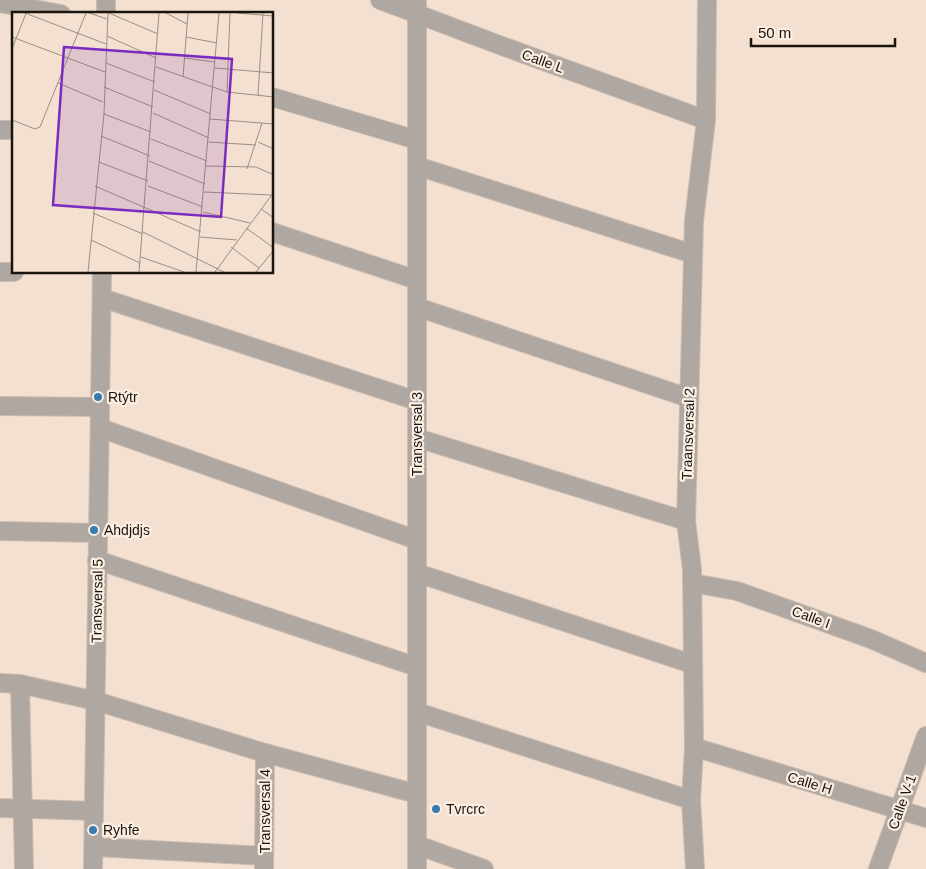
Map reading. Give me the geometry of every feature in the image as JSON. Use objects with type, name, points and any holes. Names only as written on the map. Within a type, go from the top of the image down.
[{"type":"street","name":"Calle L","points":[[380,0],[417,6],[502,46],[706,120]]},
{"type":"street","name":"Traansversal 2","points":[[695,869],[691,800],[694,747],[692,570],[686,520],[694,221],[706,120],[707,0]]},
{"type":"street","points":[[0,3],[51,12]]},
{"type":"street","name":"Transversal 3","points":[[417,6],[417,869]]},
{"type":"street","points":[[274,98],[417,140]]},
{"type":"street","points":[[417,166],[693,254]]},
{"type":"street","points":[[274,233],[417,280]]},
{"type":"street","name":"Transversal 5","points":[[93,869],[102,274]]},
{"type":"street","points":[[102,298],[417,401]]},
{"type":"street","points":[[417,307],[689,398]]},
{"type":"street","points":[[0,406],[100,407]]},
{"type":"street","points":[[100,428],[417,540]]},
{"type":"street","points":[[417,438],[686,520]]},
{"type":"street","points":[[0,531],[98,533]]},
{"type":"street","points":[[98,560],[417,667]]},
{"type":"street","points":[[417,573],[692,664]]},
{"type":"street","name":"Calle I","points":[[692,584],[737,590],[871,639],[926,663]]},
{"type":"street","points":[[0,683],[20,684],[96,701],[265,753],[417,794]]},
{"type":"street","points":[[20,684],[24,869]]},
{"type":"street","points":[[417,712],[691,800]]},
{"type":"street","name":"Calle V-1","points":[[878,869],[926,736]]},
{"type":"street","name":"Calle H","points":[[694,747],[926,818]]},
{"type":"street","name":"Transversal 4","points":[[264,862],[265,753]]},
{"type":"street","points":[[0,808],[94,811]]},
{"type":"street","points":[[417,845],[484,869]]},
{"type":"street","points":[[94,847],[264,862]]},
{"type":"place","name":"Rtýtr","points":[[98,397]]},
{"type":"place","name":"Ahdjdjs","points":[[94,530]]},
{"type":"place","name":"Tvrcrc","points":[[436,809]]},
{"type":"place","name":"Ryhfe","points":[[93,830]]}]
